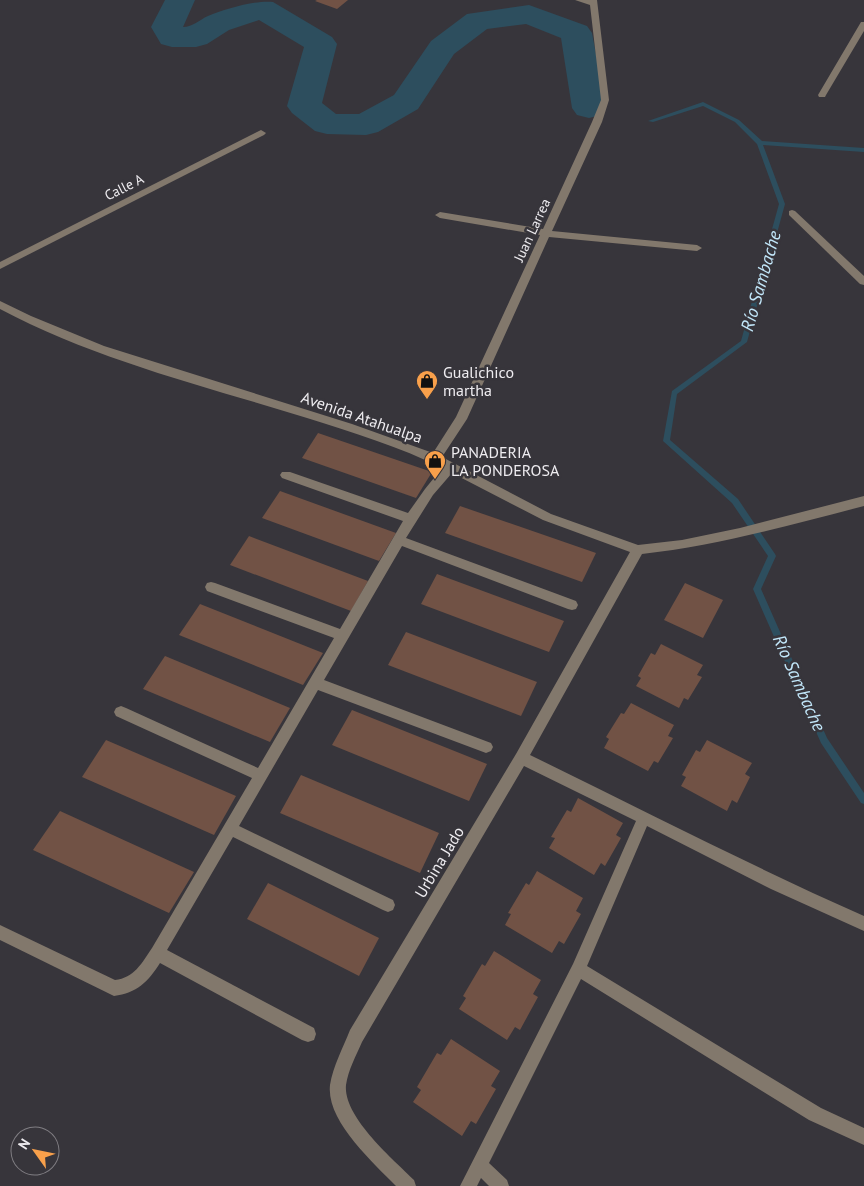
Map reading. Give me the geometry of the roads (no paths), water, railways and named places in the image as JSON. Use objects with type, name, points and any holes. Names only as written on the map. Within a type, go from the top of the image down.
[{"type":"street","points":[[578,0],[594,2]]},
{"type":"street","name":"Juan Larrea","points":[[435,459],[461,419],[597,122],[605,100],[594,2]]},
{"type":"street","points":[[822,95],[864,24]]},
{"type":"street","name":"Calle A","points":[[0,266],[261,133]]},
{"type":"street","points":[[792,213],[864,282]]},
{"type":"street","points":[[440,214],[546,233],[697,248]]},
{"type":"street","name":"Avenida Atahualpa","points":[[0,305],[27,319],[100,349],[348,428],[435,459],[449,468],[547,517],[638,550],[682,545],[740,533],[864,501]]},
{"type":"street","points":[[0,932],[114,988],[126,987],[140,979],[411,519],[429,492],[449,468]]},
{"type":"street","points":[[286,475],[411,519]]},
{"type":"street","points":[[399,540],[572,604]]},
{"type":"street","name":"Urbina Jado","points":[[408,1186],[365,1142],[340,1106],[338,1087],[341,1072],[356,1036],[521,758],[638,550]]},
{"type":"street","points":[[211,587],[343,636]]},
{"type":"street","points":[[315,683],[486,747]]},
{"type":"street","points":[[121,712],[261,776]]},
{"type":"street","points":[[521,758],[723,856],[776,884],[864,924]]},
{"type":"street","points":[[468,1186],[578,969],[644,818]]},
{"type":"street","points":[[230,829],[388,905]]},
{"type":"street","points":[[157,953],[308,1034]]},
{"type":"street","points":[[578,969],[815,1114],[864,1137]]},
{"type":"street","points":[[480,1165],[501,1186]]},
{"type":"waterway","points":[[180,0],[167,27],[172,37],[196,37],[218,23],[262,9],[321,44],[304,106],[327,124],[366,125],[406,102],[442,48],[478,21],[529,14],[576,33],[589,108]]},
{"type":"waterway","name":"Río Sambache","points":[[651,121],[703,104],[737,121],[760,143]]},
{"type":"waterway","points":[[760,143],[864,150]]},
{"type":"waterway","name":"Río Sambache","points":[[760,143],[782,204],[744,342],[674,393],[666,441],[735,501],[772,556],[757,589],[824,740],[864,800]]},
{"type":"place","name":"Gualichico martha","points":[[427,400]]},
{"type":"place","name":"PANADERIA LA PONDEROSA","points":[[435,480]]}]
